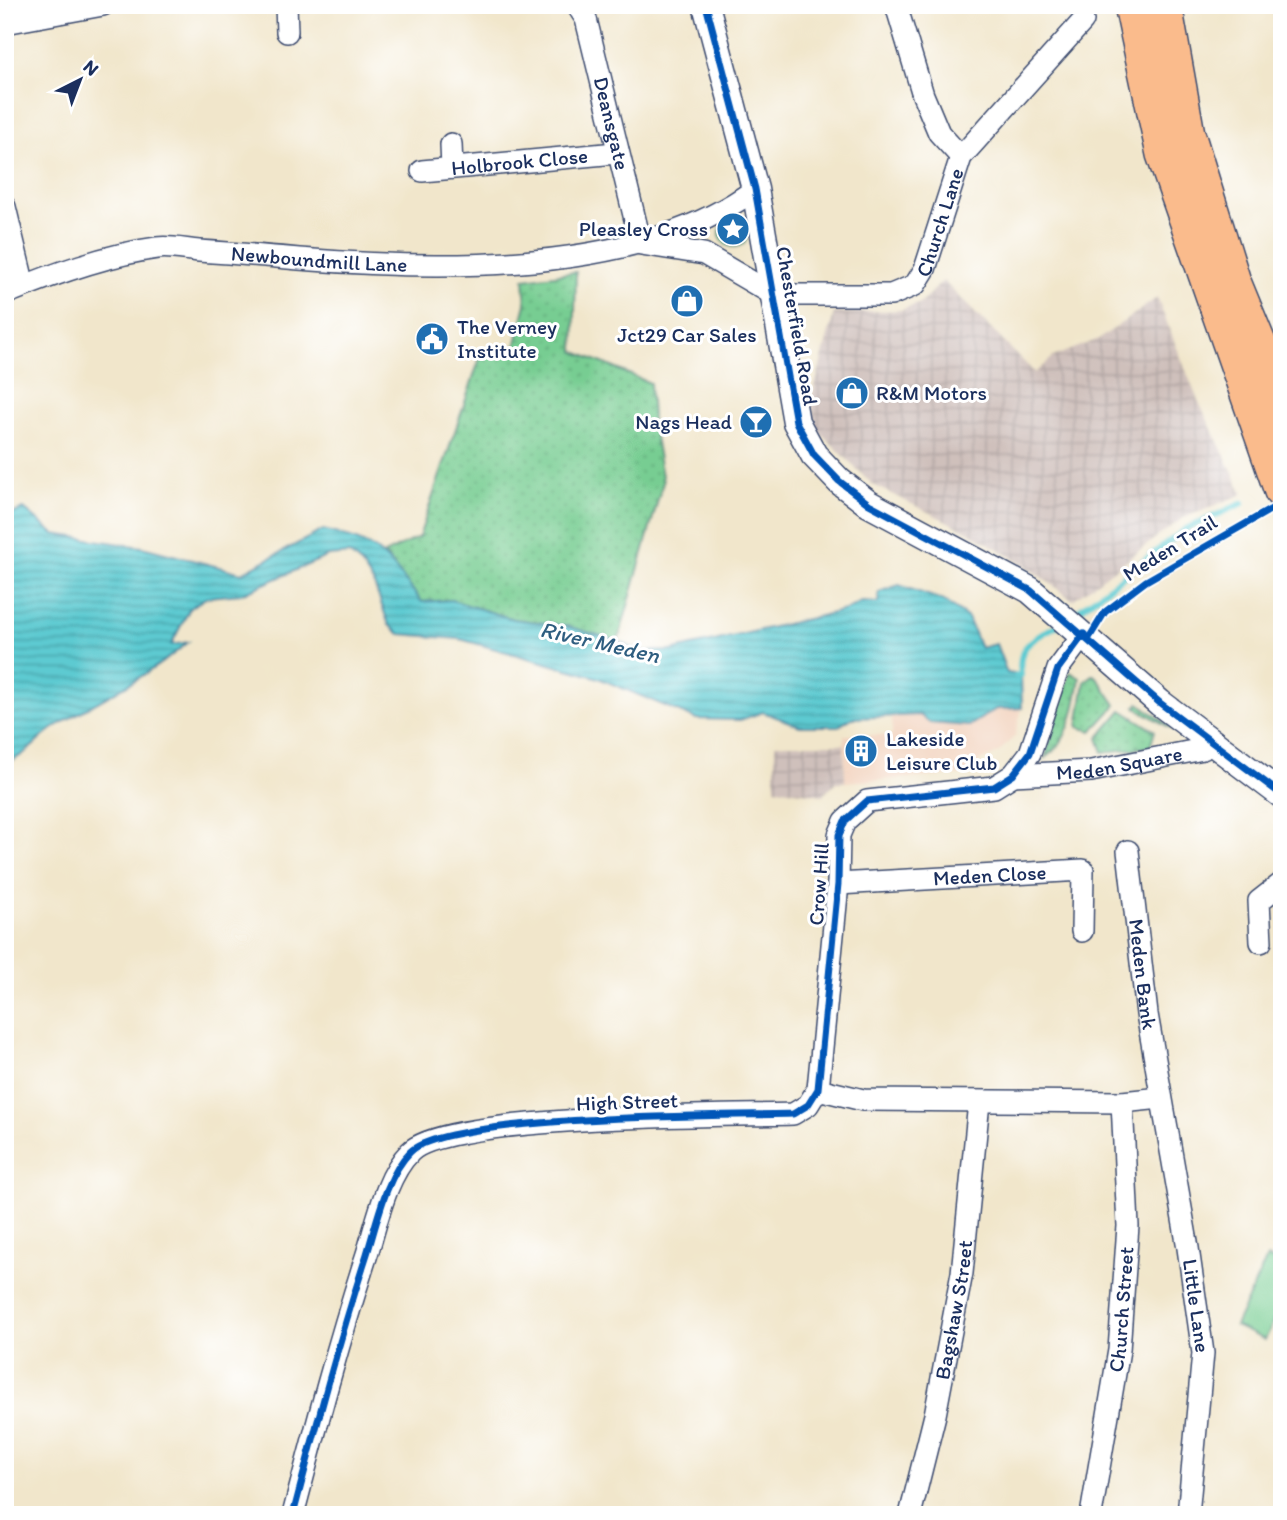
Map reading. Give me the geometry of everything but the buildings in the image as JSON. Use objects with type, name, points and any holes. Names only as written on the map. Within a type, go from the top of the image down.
[{"type":"highway","points":[[1132,5],[1164,154],[1282,491]]},
{"type":"highway","points":[[1164,5],[1187,134],[1233,282],[1282,401]]},
{"type":"street","points":[[285,5],[287,32]]},
{"type":"street","name":"Deansgate","points":[[577,5],[586,19],[616,152],[641,244]]},
{"type":"street","name":"Chesterfield Road","points":[[706,5],[755,189],[796,422],[814,455],[839,481],[869,504],[996,569],[1052,606],[1081,632]]},
{"type":"street","points":[[896,5],[939,133],[961,158]]},
{"type":"street","points":[[5,23],[98,6]]},
{"type":"street","name":"Church Lane","points":[[774,295],[891,295],[915,285],[925,269],[961,158],[1083,21]]},
{"type":"street","points":[[451,144],[452,168]]},
{"type":"street","name":"Holbrook Close","points":[[422,171],[616,152]]},
{"type":"street","name":"Newboundmill Lane","points":[[14,290],[94,262],[159,248],[388,266],[502,262],[641,244],[733,205],[755,189]]},
{"type":"street","points":[[5,207],[14,290]]},
{"type":"street","name":"Newboundmill Lane","points":[[641,244],[704,254],[774,295]]},
{"type":"street","points":[[1081,632],[1160,703],[1282,795]]},
{"type":"street","name":"Meden Square","points":[[1013,775],[1030,753],[1058,669],[1081,632]]},
{"type":"street","name":"Meden Square","points":[[1013,775],[1091,771],[1203,749],[1210,740]]},
{"type":"street","name":"Crow Hill","points":[[818,1089],[838,884],[839,835],[854,809],[867,801],[994,787],[1013,775]]},
{"type":"street","name":"Meden Bank","points":[[1128,851],[1147,1014],[1161,1098]]},
{"type":"street","name":"Meden Close","points":[[838,884],[1083,870],[1082,931]]},
{"type":"street","points":[[1261,942],[1259,901],[1282,883]]},
{"type":"street","points":[[818,1089],[863,1100],[1122,1102],[1161,1098]]},
{"type":"street","name":"High Street","points":[[293,1515],[341,1336],[378,1219],[397,1172],[410,1152],[427,1140],[522,1124],[793,1114],[808,1105],[818,1089]]},
{"type":"street","name":"Little Lane","points":[[1161,1098],[1188,1248],[1203,1353],[1188,1515]]},
{"type":"street","name":"Bagshaw Street","points":[[910,1515],[935,1415],[962,1273],[979,1102]]},
{"type":"street","name":"Church Street","points":[[1091,1515],[1119,1350],[1128,1226],[1122,1102]]},
{"type":"shaded area","points":[[943,281],[1035,373],[1053,357],[1099,339],[1157,298],[1197,398],[1243,494],[1183,518],[1073,600],[1022,563],[971,533],[873,485],[817,429],[811,401],[834,313],[901,310],[921,303]]},
{"type":"shaded area","points":[[1022,708],[1015,736],[998,753],[979,761],[980,774],[845,782],[844,735],[892,735],[892,718],[920,715],[969,726],[996,709]]},
{"type":"shaded area","points":[[775,744],[844,744],[845,782],[836,782],[823,795],[775,788]]},
{"type":"green space","points":[[734,219],[744,223],[748,233],[744,243],[734,247],[724,243],[720,233],[724,223]]},
{"type":"green space","points":[[576,272],[574,351],[650,383],[652,420],[663,482],[618,641],[566,626],[513,619],[451,600],[422,602],[384,554],[419,537],[482,352],[514,351],[526,304],[524,279]]},
{"type":"green space","points":[[1070,672],[1080,678],[1074,711],[1060,743],[1045,758]]},
{"type":"green space","points":[[1093,675],[1116,705],[1092,731],[1078,727],[1085,681]]},
{"type":"green space","points":[[1139,703],[1182,735],[1135,707]]},
{"type":"green space","points":[[1122,710],[1155,731],[1150,747],[1103,752],[1098,738]]},
{"type":"green space","points":[[1267,1258],[1282,1264],[1282,1304],[1265,1340],[1235,1326]]},
{"type":"water","points":[[24,509],[54,534],[142,547],[242,573],[323,530],[359,541],[381,554],[422,602],[451,600],[513,619],[566,626],[618,641],[639,651],[671,651],[846,610],[861,602],[878,603],[879,592],[899,585],[942,600],[968,618],[980,648],[996,644],[1007,673],[1021,675],[1022,708],[996,709],[969,726],[930,723],[920,715],[852,718],[839,726],[800,726],[763,712],[740,720],[696,719],[596,677],[460,639],[400,634],[389,625],[374,584],[362,565],[349,554],[328,556],[241,594],[207,597],[190,608],[171,645],[188,642],[173,655],[57,726],[20,756],[5,764],[5,517]]},
{"type":"waterway","name":"River Meden","points":[[1071,616],[1186,529],[1243,503]]},
{"type":"waterway","name":"River Meden","points":[[1016,676],[1021,675],[1020,664],[1024,649],[1035,638],[1059,624]]},
{"type":"cycle path","points":[[706,5],[755,189],[796,422],[814,455],[839,481],[869,504],[1030,590],[1160,703],[1282,795]]},
{"type":"cycle path","name":"Meden Trail","points":[[1089,638],[1105,612],[1146,581],[1282,503]]},
{"type":"cycle path","points":[[293,1515],[337,1351],[388,1186],[410,1152],[434,1140],[476,1130],[591,1120],[793,1114],[808,1105],[818,1089],[838,884],[839,835],[845,821],[867,801],[994,787],[1013,775],[1030,753],[1058,669],[1084,634]]},
{"type":"place","name":"Pleasley Cross","points":[[733,229]]},
{"type":"place","name":"Jct29 Car Sales","points":[[687,301]]},
{"type":"place","name":"The Verney Institute","points":[[432,339]]},
{"type":"place","name":"R&M Motors","points":[[852,393]]},
{"type":"place","name":"Nags Head","points":[[756,422]]},
{"type":"place","name":"Lakeside Leisure Club","points":[[861,751]]}]
